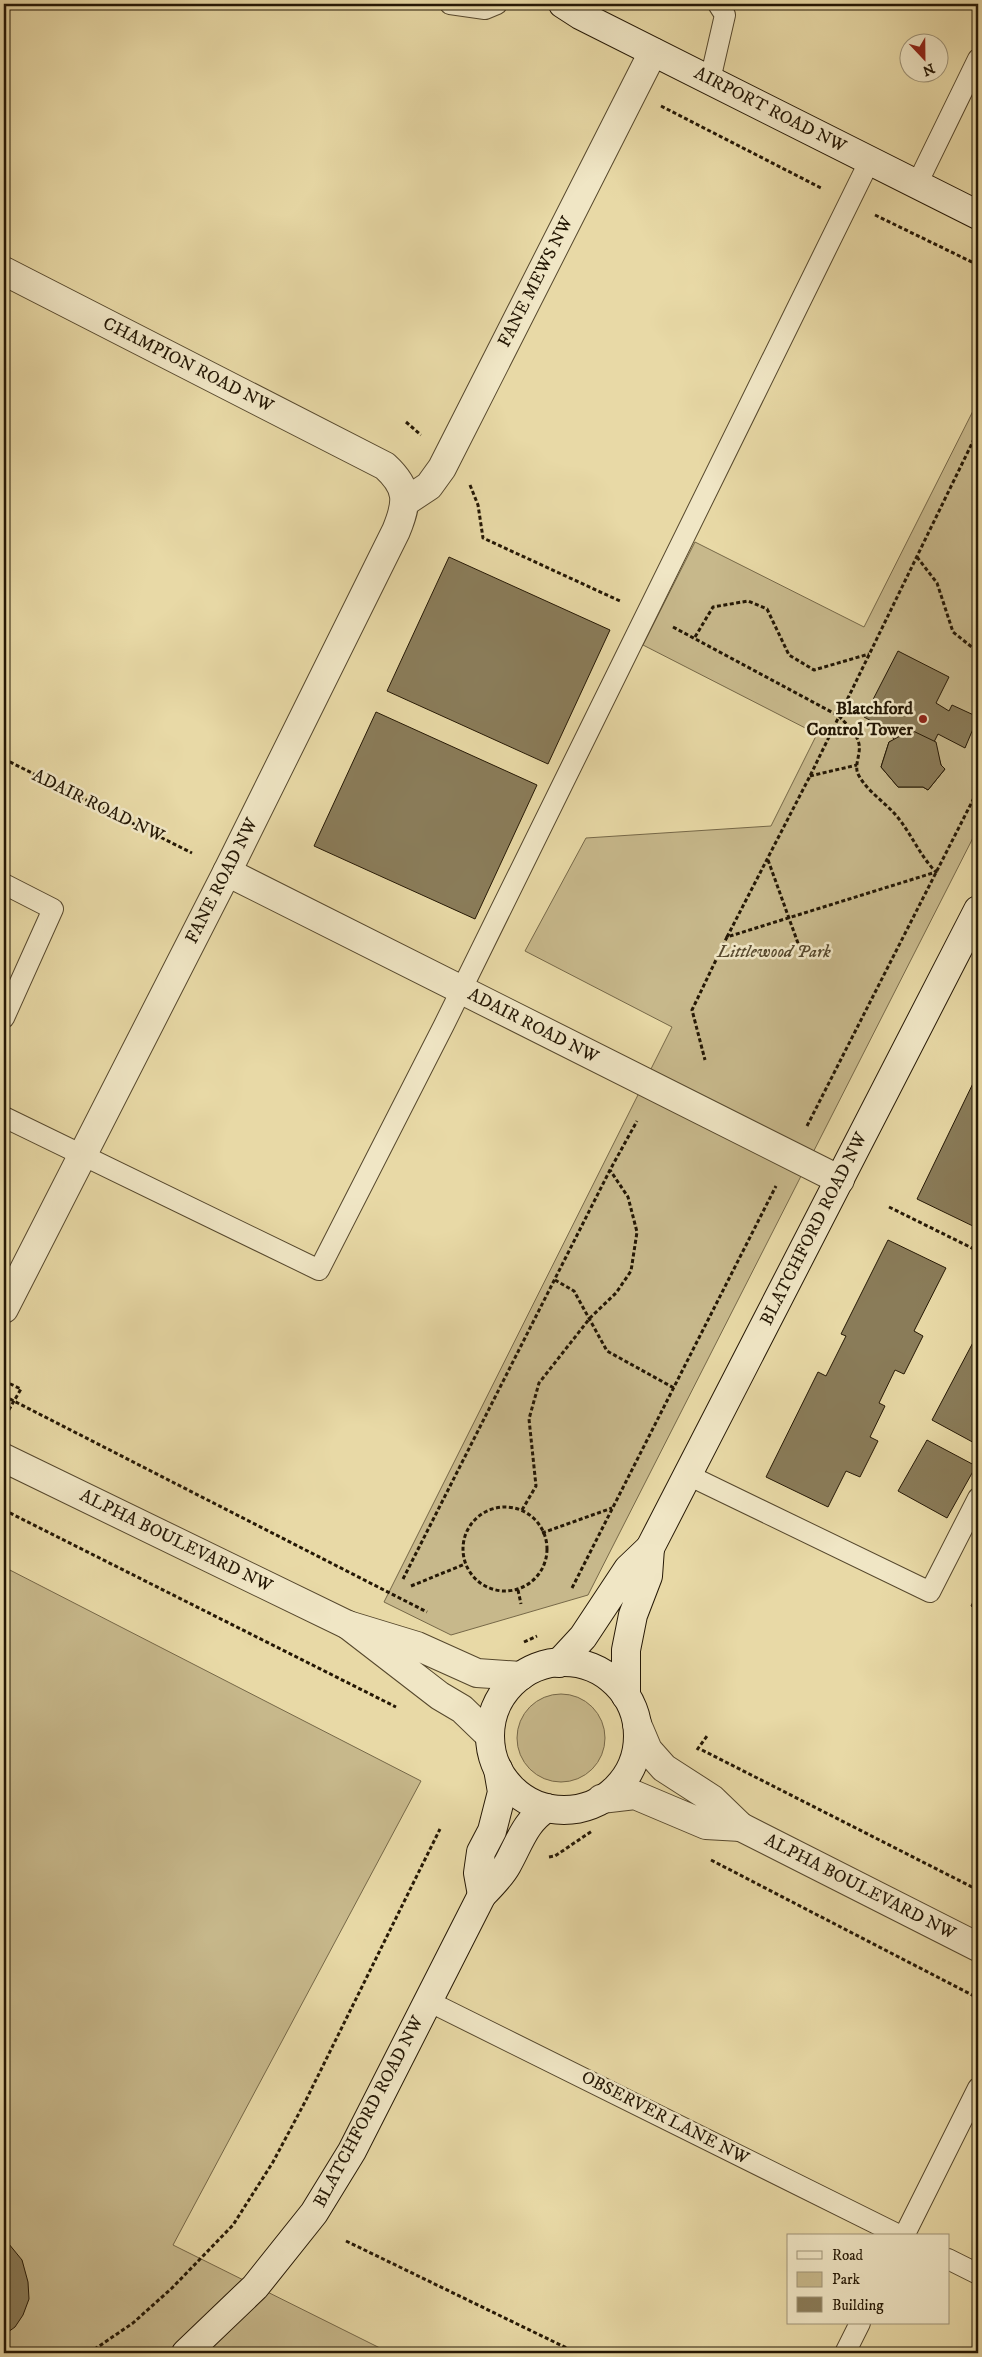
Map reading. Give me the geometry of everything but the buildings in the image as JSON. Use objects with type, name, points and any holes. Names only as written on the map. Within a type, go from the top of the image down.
[{"type":"street","name":"AIRPORT ROAD NW","points":[[563,4],[580,15],[978,215]]},
{"type":"street","name":"FANE MEWS NW","points":[[405,502],[429,486],[447,457],[653,52]]},
{"type":"street","name":"CHAMPION ROAD NW","points":[[4,271],[385,466],[397,477],[404,490],[405,502]]},
{"type":"street","name":"FANE ROAD NW","points":[[4,1309],[227,872],[396,531],[405,502]]},
{"type":"street","name":"ADAIR ROAD NW","points":[[227,872],[840,1180]]},
{"type":"street","name":"BLATCHFORD ROAD NW","points":[[559,1663],[582,1637],[628,1569],[650,1548],[978,910]]},
{"type":"street","name":"ALPHA BOULEVARD NW","points":[[4,1458],[348,1624],[417,1646],[477,1673],[520,1676]]},
{"type":"street","name":"BLATCHFORD ROAD NW","points":[[626,1696],[626,1650],[633,1615],[648,1576],[650,1548]]},
{"type":"street","name":"ALPHA BOULEVARD NW","points":[[348,1624],[440,1696],[462,1709],[490,1736]]},
{"type":"street","points":[[482,1895],[478,1873],[481,1852],[494,1824],[502,1792],[498,1769],[492,1753],[490,1736],[492,1720],[497,1705],[507,1689],[520,1676],[537,1668],[559,1663],[574,1663],[592,1667],[605,1674],[626,1696],[637,1724],[636,1754],[630,1769],[613,1791],[602,1799],[575,1809],[547,1808],[533,1803],[519,1794],[507,1783],[498,1769]]},
{"type":"street","name":"ALPHA BOULEVARD NW","points":[[637,1724],[648,1750],[664,1768],[712,1799],[741,1826],[978,1947]]},
{"type":"street","name":"ALPHA BOULEVARD NW","points":[[602,1799],[635,1795],[706,1826],[741,1826]]},
{"type":"street","name":"BLATCHFORD ROAD NW","points":[[186,2353],[255,2287],[314,2213],[352,2151],[482,1895],[507,1866],[524,1830],[533,1818],[547,1808]]},
{"type":"lane","points":[[452,4],[485,9],[497,4]]},
{"type":"lane","points":[[710,80],[725,15],[718,4]]},
{"type":"lane","points":[[917,184],[973,82],[978,59]]},
{"type":"lane","points":[[4,1117],[319,1270],[462,990],[870,160]]},
{"type":"lane","points":[[4,884],[53,909],[4,1018]]},
{"type":"lane","points":[[688,1475],[930,1592],[978,1498]]},
{"type":"lane","name":"OBSERVER LANE NW","points":[[428,2000],[898,2234]]},
{"type":"lane","points":[[903,2234],[978,2088]]},
{"type":"lane","points":[[950,2260],[978,2274]]},
{"type":"lane","points":[[845,2353],[860,2324]]},
{"type":"path","points":[[633,92],[849,203],[978,265]]},
{"type":"path","points":[[705,1060],[692,1010],[727,937],[840,716],[978,434]]},
{"type":"path","points":[[447,457],[467,476],[478,505],[482,538],[695,637],[840,716],[852,730],[859,744],[857,772],[867,787],[894,814],[917,846],[924,860],[936,872]]},
{"type":"path","points":[[917,557],[937,583],[953,632],[978,652]]},
{"type":"path","points":[[695,637],[713,607],[748,601],[767,609],[789,655],[814,670],[870,654]]},
{"type":"path","name":"ADAIR ROAD NW","points":[[4,759],[192,853]]},
{"type":"path","points":[[810,776],[857,765]]},
{"type":"path","points":[[805,1129],[978,790]]},
{"type":"path","points":[[768,859],[799,946]]},
{"type":"path","points":[[727,937],[936,872]]},
{"type":"path","points":[[403,1578],[610,1170],[637,1121]]},
{"type":"path","points":[[522,1510],[536,1486],[529,1419],[539,1383],[590,1318],[616,1293],[631,1271],[637,1232],[628,1197],[610,1170]]},
{"type":"path","points":[[572,1588],[779,1180]]},
{"type":"path","points":[[889,1207],[978,1251]]},
{"type":"path","points":[[555,1280],[574,1291],[607,1351],[674,1388]]},
{"type":"path","points":[[4,1381],[20,1390],[4,1418]]},
{"type":"path","points":[[4,1396],[430,1614]]},
{"type":"path","points":[[506,1506],[522,1510],[535,1518],[542,1533],[548,1544],[547,1559],[541,1572],[531,1583],[518,1590],[505,1592],[492,1590],[481,1584],[471,1575],[465,1564],[462,1547],[466,1531],[476,1518],[490,1509],[506,1506]]},
{"type":"path","points":[[542,1533],[613,1508]]},
{"type":"path","points":[[411,1586],[465,1564]]},
{"type":"path","points":[[518,1590],[521,1604]]},
{"type":"path","points":[[518,1642],[526,1642],[544,1632]]},
{"type":"path","points":[[694,1746],[978,1890]]},
{"type":"path","points":[[90,2353],[134,2323],[172,2288],[232,2225],[273,2162],[306,2100],[440,1829]]},
{"type":"path","points":[[346,2241],[577,2353]]},
{"type":"green space","name":"Littlewood Park","points":[[978,401],[978,828],[588,1595],[451,1635],[384,1602],[672,1027],[525,951],[586,838],[771,826],[817,734],[643,645],[695,542],[864,627]]},
{"type":"green space","points":[[4,1567],[421,1781],[173,2245],[390,2353],[4,2353]]},
{"type":"green space","points":[[561,1694],[578,1698],[592,1707],[601,1721],[605,1738],[601,1755],[592,1769],[578,1778],[561,1782],[544,1778],[530,1769],[521,1755],[517,1738],[521,1721],[530,1707],[544,1698]]},
{"type":"place","name":"Blatchford Control Tower","points":[[923,719]]}]
